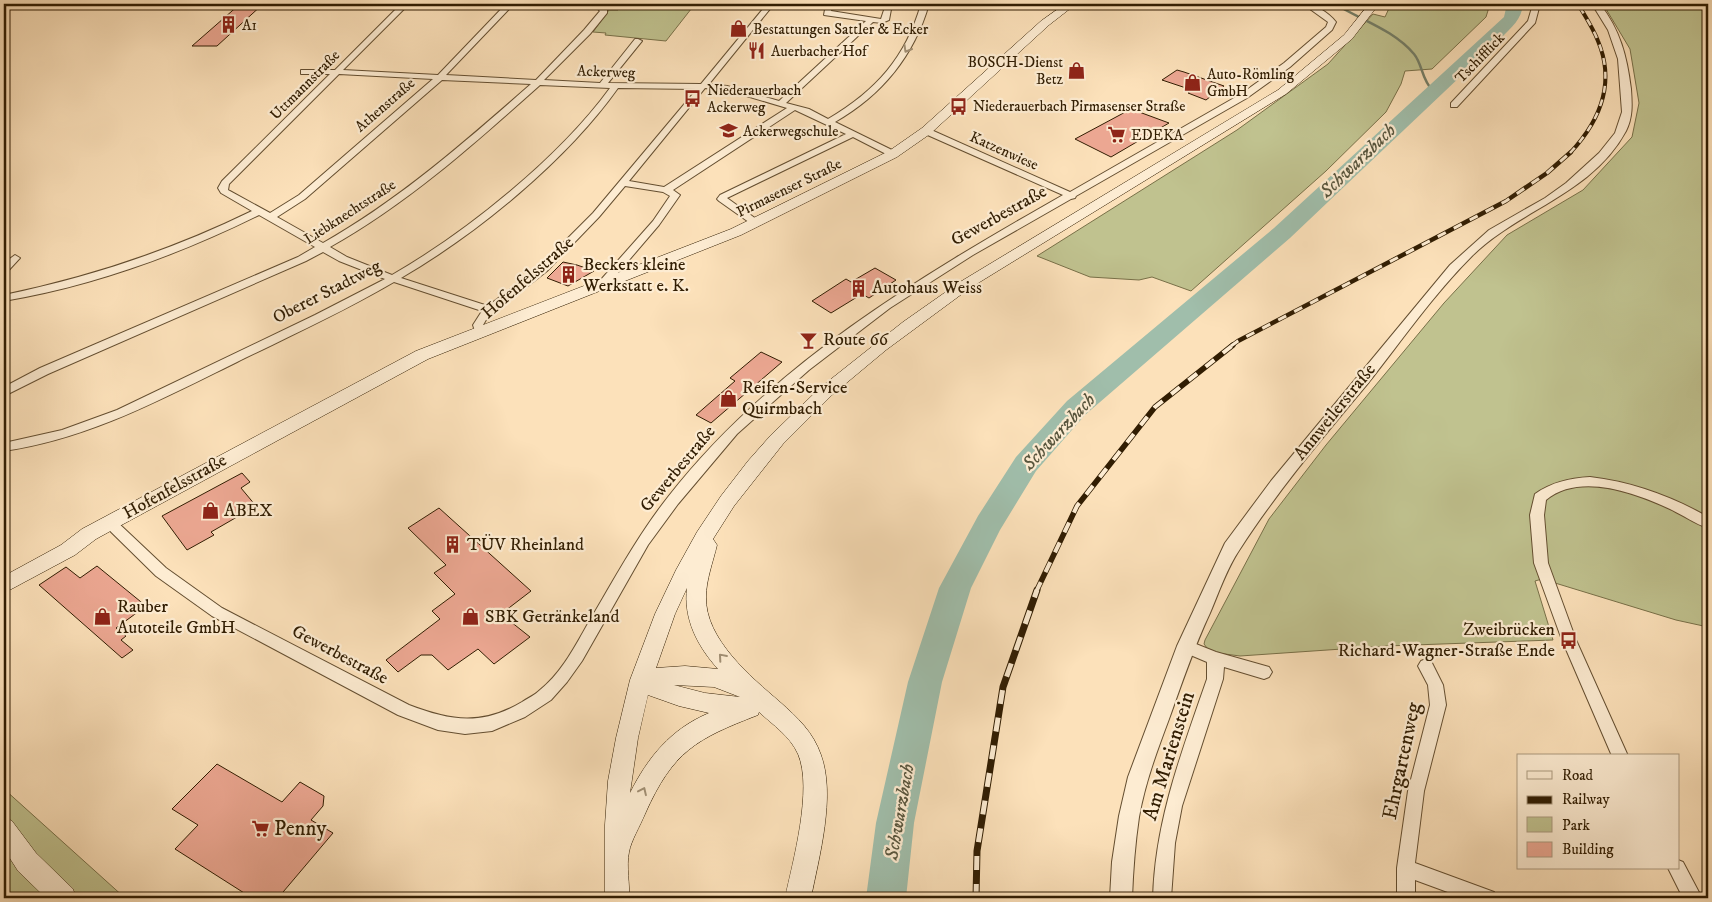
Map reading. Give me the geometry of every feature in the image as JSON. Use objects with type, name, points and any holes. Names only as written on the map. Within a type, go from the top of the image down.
[{"type":"main road","name":"Pirmasenser Straße","points":[[480,331],[711,243],[756,223],[893,154],[926,131],[1046,23],[1071,4]]},
{"type":"main road","points":[[617,898],[616,852],[620,782],[641,680],[658,630],[673,595],[712,526],[754,466],[816,402],[866,359],[919,318],[965,285],[1282,92],[1348,37],[1372,6]]},
{"type":"main road","name":"Hofenfelsstraße","points":[[4,585],[68,550],[89,534],[372,380],[422,355],[480,331]]},
{"type":"main road","points":[[712,526],[696,598],[700,627],[752,701]]},
{"type":"main road","name":"Hofenfelsstraße","points":[[4,574],[63,543],[89,534]]},
{"type":"main road","points":[[641,680],[656,690],[671,695],[718,705],[752,701],[774,710],[797,730],[808,750],[814,773],[814,798],[808,845],[798,898]]},
{"type":"main road","points":[[616,852],[646,785],[658,765],[688,735],[752,701]]},
{"type":"main road","points":[[4,829],[27,862],[64,898]]},
{"type":"main road","points":[[4,850],[27,862]]},
{"type":"street","points":[[284,4],[294,6],[421,4]]},
{"type":"street","name":"Uttmannstraße","points":[[260,211],[224,191],[224,186],[405,4]]},
{"type":"street","name":"Hofenfelsstraße","points":[[480,331],[479,320],[525,285],[562,252],[705,86],[771,4]]},
{"type":"street","points":[[829,4],[827,14],[884,20],[889,4]]},
{"type":"street","points":[[829,122],[860,103],[895,69],[912,40],[925,4]]},
{"type":"street","name":"Gewerbestraße","points":[[109,523],[161,572],[216,612],[404,710],[438,723],[465,728],[492,724],[519,712],[546,696],[577,656],[638,549],[673,500],[701,466],[768,399],[805,367],[886,306],[969,253],[1072,196],[1244,96],[1312,44],[1329,28],[1332,22],[1328,17],[1306,4]]},
{"type":"street","name":"Tschifflick","points":[[1454,105],[1532,21],[1536,4]]},
{"type":"street","name":"Annweilerstraße","points":[[1121,898],[1122,862],[1129,816],[1138,777],[1186,646],[1232,548],[1252,517],[1306,447],[1454,268],[1473,248],[1498,229],[1551,199],[1568,186],[1599,159],[1620,134],[1626,120],[1625,70],[1619,45],[1611,26],[1596,4]]},
{"type":"street","name":"Liebknechtstraße","points":[[4,392],[44,371],[323,249],[426,180],[537,83],[587,32],[604,10],[600,7],[509,5]]},
{"type":"street","name":"Athenstraße","points":[[270,217],[302,197],[439,78],[480,38],[509,5]]},
{"type":"street","points":[[781,103],[872,19]]},
{"type":"street","points":[[600,86],[638,42]]},
{"type":"street","name":"Ackerweg","points":[[304,72],[338,72],[600,86],[663,88],[705,86],[735,90],[794,107],[893,154]]},
{"type":"street","name":"Oberer Stadtweg","points":[[4,447],[47,440],[110,419],[206,373],[391,279],[448,242],[513,192],[574,135],[616,86]]},
{"type":"street","points":[[666,190],[794,107]]},
{"type":"street","name":"Katzenwiese","points":[[926,131],[1072,196]]},
{"type":"street","points":[[756,223],[722,199],[723,197],[853,134]]},
{"type":"street","points":[[602,285],[636,247],[675,195],[666,190],[623,183]]},
{"type":"street","points":[[4,298],[72,284],[141,263],[193,244],[260,211],[323,249],[362,268],[490,310]]},
{"type":"street","points":[[4,269],[14,258]]},
{"type":"street","points":[[1619,754],[1569,640],[1541,563],[1537,515],[1540,498],[1553,489],[1568,484],[1590,482],[1623,487],[1675,504],[1708,523]]},
{"type":"street","points":[[1186,646],[1214,658],[1264,672]]},
{"type":"street","name":"Am Marienstein","points":[[1162,898],[1163,867],[1168,827],[1179,785],[1215,679],[1216,668],[1214,658]]},
{"type":"street","name":"Ehrgartenweg","points":[[1406,898],[1406,868],[1416,791],[1438,705],[1439,692],[1433,675],[1426,666]]},
{"type":"street","points":[[1406,868],[1488,898]]},
{"type":"street","points":[[1678,870],[1694,898]]},
{"type":"green space","points":[[620,4],[695,4],[666,41],[605,35],[606,33],[593,32],[609,10],[618,10]]},
{"type":"green space","points":[[1391,4],[1490,4],[1486,17],[1432,69],[1405,71],[1401,84],[1386,112],[1326,171],[1191,291],[1152,277],[1139,280],[1090,277],[1037,256],[1237,130],[1328,64],[1373,14],[1385,17]]},
{"type":"green space","points":[[1603,4],[1708,4],[1708,627],[1676,620],[1542,579],[1535,581],[1553,640],[1386,646],[1240,656],[1210,652],[1204,644],[1205,640],[1269,519],[1326,445],[1444,303],[1507,235],[1583,190],[1632,137],[1639,103],[1630,49]]},
{"type":"green space","points":[[4,789],[125,898],[4,898]]},
{"type":"building","name":"A1","points":[[240,4],[263,4],[217,46],[192,46]]},
{"type":"building","name":"Auto-Römling GmbH","points":[[1177,70],[1224,86],[1206,100],[1188,93],[1192,90],[1162,80]]},
{"type":"building","name":"EDEKA","points":[[1131,109],[1169,123],[1111,157],[1075,139]]},
{"type":"building","name":"Beckers kleine Werkstatt e. K.","points":[[563,262],[594,271],[568,286],[547,278]]},
{"type":"building","name":"Autohaus Weiss","points":[[875,268],[896,280],[869,298],[862,294],[831,313],[812,301],[846,279],[851,282]]},
{"type":"building","name":"Reifen-Service Quirmbach","points":[[761,352],[782,362],[711,423],[696,415],[735,381],[730,378]]},
{"type":"building","name":"ABEX","points":[[242,473],[250,482],[241,488],[256,506],[211,532],[214,535],[187,550],[162,516]]},
{"type":"building","name":"SBK Getränkeland","points":[[439,508],[531,591],[501,614],[530,637],[494,664],[478,649],[448,670],[432,655],[421,655],[398,672],[386,660],[440,619],[432,611],[455,594],[434,573],[446,565],[408,528]]},
{"type":"building","name":"Rauber Autoteile GmbH","points":[[97,566],[146,606],[116,628],[126,636],[121,640],[133,650],[122,658],[39,585],[66,567],[80,578]]},
{"type":"building","name":"Penny","points":[[217,764],[282,802],[300,782],[324,796],[323,806],[311,820],[333,833],[278,898],[252,898],[175,849],[198,825],[172,809]]},
{"type":"waterway","name":"Schwarzbach","points":[[1335,4],[1397,38],[1417,58],[1426,82],[1433,91]]},
{"type":"waterway","name":"Schwarzbach","points":[[886,898],[895,823],[925,682],[955,588],[988,524],[1026,464],[1076,408],[1282,233],[1391,133],[1433,91],[1511,19],[1515,4]]},
{"type":"railway","points":[[1570,153],[1589,128],[1596,115],[1605,87],[1603,57],[1598,41],[1578,4]]},
{"type":"railway","points":[[1231,346],[1506,201],[1547,173],[1570,153]]},
{"type":"railway","points":[[1036,592],[1077,506],[1155,407],[1233,345]]},
{"type":"railway","points":[[976,898],[977,851],[1003,687],[1037,590]]},
{"type":"place","name":"A1","points":[[228,25]]},
{"type":"place","name":"Bestattungen Sattler & Ecker","points":[[739,29]]},
{"type":"place","name":"Auerbacher Hof","points":[[757,51]]},
{"type":"place","name":"BOSCH-Dienst Betz","points":[[1077,71]]},
{"type":"place","name":"Auto-Römling GmbH","points":[[1193,83]]},
{"type":"place","name":"Niederauerbach Ackerweg","points":[[693,99]]},
{"type":"place","name":"Niederauerbach Pirmasenser Straße","points":[[959,106]]},
{"type":"place","name":"Ackerwegschule","points":[[729,131]]},
{"type":"place","name":"EDEKA","points":[[1117,135]]},
{"type":"place","name":"Beckers kleine Werkstatt e. K.","points":[[569,275]]},
{"type":"place","name":"Autohaus Weiss","points":[[858,288]]},
{"type":"place","name":"Route 66","points":[[809,340]]},
{"type":"place","name":"Reifen-Service Quirmbach","points":[[728,398]]},
{"type":"place","name":"ABEX","points":[[210,511]]},
{"type":"place","name":"TÜV Rheinland","points":[[453,545]]},
{"type":"place","name":"Rauber Autoteile GmbH","points":[[103,617]]},
{"type":"place","name":"SBK Getränkeland","points":[[471,617]]},
{"type":"place","name":"Zweibrücken Richard-Wagner-Straße Ende","points":[[1569,640]]},
{"type":"place","name":"Penny","points":[[260,829]]}]
